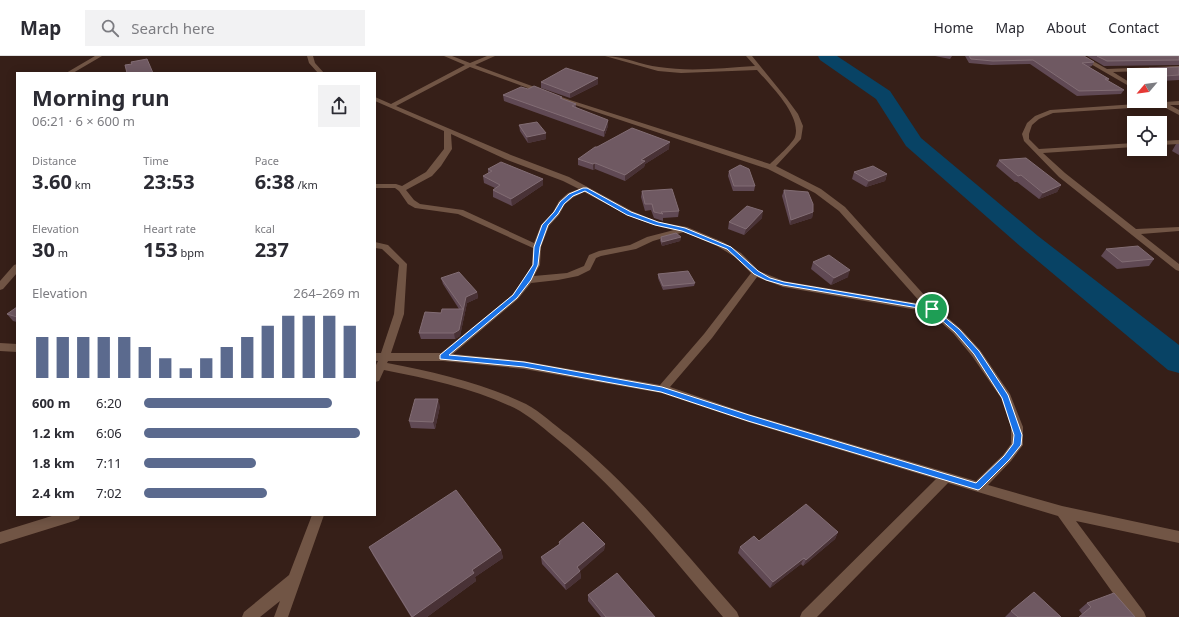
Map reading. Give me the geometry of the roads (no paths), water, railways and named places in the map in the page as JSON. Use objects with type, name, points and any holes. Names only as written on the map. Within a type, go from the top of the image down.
[{"type":"street","points":[[71,72],[99,56]]},
{"type":"street","points":[[310,56],[312,63],[320,72]]},
{"type":"street","points":[[447,56],[568,101],[771,167],[818,191],[842,209],[932,309],[957,330],[976,353],[1006,397],[1017,427],[1017,445],[978,487]]},
{"type":"street","points":[[391,106],[470,65],[492,56]]},
{"type":"street","points":[[608,56],[658,69],[681,71],[758,68]]},
{"type":"street","points":[[750,56],[795,114],[800,126],[798,139],[771,167]]},
{"type":"street","points":[[1080,56],[1127,83]]},
{"type":"street","points":[[1106,71],[1179,68]]},
{"type":"street","points":[[376,99],[508,157],[566,179],[629,213],[657,224],[684,229],[729,248],[756,273],[768,279],[783,284],[932,309]]},
{"type":"street","points":[[1167,103],[1179,103]]},
{"type":"street","points":[[1127,105],[1052,111],[1037,117],[1029,124],[1025,132],[1026,140],[1062,175],[1179,268]]},
{"type":"street","points":[[1167,106],[1179,113]]},
{"type":"street","points":[[402,189],[429,174],[438,164],[448,150],[448,130]]},
{"type":"street","points":[[1167,143],[1179,142]]},
{"type":"street","points":[[1038,151],[1127,145]]},
{"type":"street","points":[[376,186],[396,186],[402,189],[411,202],[418,206],[460,212],[537,247]]},
{"type":"street","points":[[443,357],[515,297],[528,280],[536,265],[537,247],[545,225],[556,213],[562,203],[571,195],[585,189]]},
{"type":"street","points":[[528,280],[563,276],[582,271],[588,267],[592,257],[598,254],[633,247],[650,239],[684,229]]},
{"type":"street","points":[[1134,232],[1179,229]]},
{"type":"street","points":[[376,245],[385,247],[403,264],[398,314],[376,374]]},
{"type":"street","points":[[0,287],[16,267]]},
{"type":"street","points":[[662,389],[708,336],[756,273]]},
{"type":"street","points":[[0,347],[16,348]]},
{"type":"street","points":[[380,360],[443,357],[524,365],[662,389],[748,418],[1062,512],[1179,537]]},
{"type":"street","points":[[380,360],[489,394],[519,405],[562,437],[613,481],[732,617]]},
{"type":"street","points":[[807,617],[945,478]]},
{"type":"street","points":[[1062,512],[1139,617]]},
{"type":"street","points":[[0,538],[71,516]]},
{"type":"street","points":[[281,617],[318,516]]},
{"type":"street","points":[[249,617],[295,580]]},
{"type":"waterway","points":[[826,56],[883,95],[913,142],[1029,241],[1179,362]]}]
